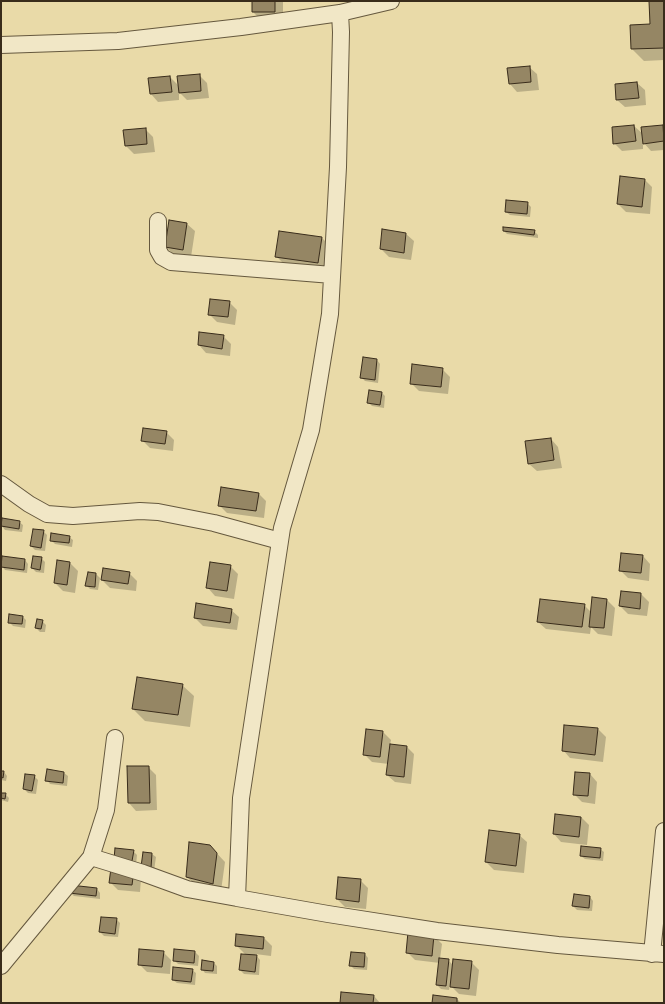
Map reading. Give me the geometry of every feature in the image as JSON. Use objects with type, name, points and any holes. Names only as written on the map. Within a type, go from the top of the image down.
[{"type":"street","points":[[1,45],[118,40],[241,28],[340,13],[391,1]]},
{"type":"street","points":[[237,898],[241,798],[282,528],[311,430],[330,314],[338,159],[341,32],[340,13]]},
{"type":"street","points":[[158,221],[158,250],[162,257],[171,262],[332,275]]},
{"type":"street","points":[[1,484],[29,504],[47,514],[73,516],[140,511],[158,512],[214,523],[280,541]]},
{"type":"street","points":[[1,966],[91,857],[106,810],[115,738]]},
{"type":"street","points":[[91,857],[143,873],[187,889],[328,914],[437,932],[658,954],[664,831]]},
{"type":"building","points":[[252,1],[275,1],[275,12],[252,12]]},
{"type":"building","points":[[649,1],[664,1],[664,48],[631,49],[630,25],[650,24]]},
{"type":"building","points":[[530,66],[531,82],[509,84],[507,68]]},
{"type":"building","points":[[200,74],[201,91],[179,93],[177,76]]},
{"type":"building","points":[[170,76],[172,92],[150,94],[148,78]]},
{"type":"building","points":[[637,82],[639,98],[616,100],[615,84]]},
{"type":"building","points":[[634,125],[636,141],[613,144],[612,127]]},
{"type":"building","points":[[663,125],[664,141],[643,144],[641,127]]},
{"type":"building","points":[[146,128],[147,144],[125,146],[123,130]]},
{"type":"building","points":[[620,176],[645,179],[642,207],[617,204]]},
{"type":"building","points":[[506,200],[528,202],[527,214],[505,212]]},
{"type":"building","points":[[169,220],[187,223],[183,250],[165,247]]},
{"type":"building","points":[[503,227],[535,230],[534,235],[503,231]]},
{"type":"building","points":[[382,229],[406,233],[404,253],[380,249]]},
{"type":"building","points":[[279,231],[322,237],[318,263],[275,257]]},
{"type":"building","points":[[210,299],[230,301],[228,317],[208,315]]},
{"type":"building","points":[[199,332],[224,335],[222,349],[198,345]]},
{"type":"building","points":[[363,357],[377,359],[375,380],[360,378]]},
{"type":"building","points":[[412,364],[443,368],[441,387],[410,384]]},
{"type":"building","points":[[369,390],[382,392],[380,405],[367,403]]},
{"type":"building","points":[[143,428],[167,431],[165,444],[141,441]]},
{"type":"building","points":[[551,438],[554,460],[528,464],[525,441]]},
{"type":"building","points":[[221,487],[259,493],[256,511],[218,506]]},
{"type":"building","points":[[2,518],[20,521],[19,529],[1,526]]},
{"type":"building","points":[[33,529],[44,530],[41,548],[30,546]]},
{"type":"building","points":[[51,533],[70,536],[69,543],[50,541]]},
{"type":"building","points":[[621,553],[643,555],[641,573],[619,571]]},
{"type":"building","points":[[2,556],[25,559],[24,570],[1,567]]},
{"type":"building","points":[[33,556],[42,557],[40,570],[31,568]]},
{"type":"building","points":[[57,560],[70,562],[67,585],[54,583]]},
{"type":"building","points":[[210,562],[231,565],[227,591],[206,588]]},
{"type":"building","points":[[103,568],[130,572],[128,584],[101,580]]},
{"type":"building","points":[[88,572],[96,573],[95,587],[85,586]]},
{"type":"building","points":[[621,591],[641,593],[640,609],[619,606]]},
{"type":"building","points":[[592,597],[607,599],[604,628],[589,627]]},
{"type":"building","points":[[540,599],[585,604],[582,627],[537,622]]},
{"type":"building","points":[[196,603],[232,609],[230,623],[194,618]]},
{"type":"building","points":[[9,614],[23,616],[22,624],[8,623]]},
{"type":"building","points":[[37,619],[43,620],[41,629],[35,628]]},
{"type":"building","points":[[137,677],[183,684],[178,715],[132,709]]},
{"type":"building","points":[[564,725],[598,728],[595,755],[562,751]]},
{"type":"building","points":[[366,729],[383,731],[380,757],[363,755]]},
{"type":"building","points":[[390,744],[407,746],[404,777],[386,775]]},
{"type":"building","points":[[127,766],[149,766],[150,803],[128,803]]},
{"type":"building","points":[[47,769],[64,772],[63,783],[45,781]]},
{"type":"building","points":[[1,771],[4,771],[3,778],[1,777]]},
{"type":"building","points":[[575,772],[590,773],[588,796],[573,795]]},
{"type":"building","points":[[25,774],[35,775],[32,791],[23,789]]},
{"type":"building","points":[[1,793],[6,793],[5,799],[1,798]]},
{"type":"building","points":[[555,814],[581,817],[579,837],[553,834]]},
{"type":"building","points":[[489,830],[520,834],[516,866],[485,862]]},
{"type":"building","points":[[189,842],[210,845],[217,853],[213,884],[186,877]]},
{"type":"building","points":[[581,846],[601,848],[600,858],[580,856]]},
{"type":"building","points":[[115,848],[134,850],[132,861],[114,859]]},
{"type":"building","points":[[143,852],[152,853],[151,868],[141,867]]},
{"type":"building","points":[[111,868],[134,870],[132,885],[109,883]]},
{"type":"building","points":[[338,877],[361,879],[359,902],[336,899]]},
{"type":"building","points":[[70,885],[97,888],[96,896],[69,893]]},
{"type":"building","points":[[574,894],[590,896],[589,908],[572,906]]},
{"type":"building","points":[[664,912],[664,934],[657,933]]},
{"type":"building","points":[[101,917],[117,918],[115,934],[99,932]]},
{"type":"building","points":[[408,932],[434,935],[432,956],[406,953]]},
{"type":"building","points":[[236,934],[264,937],[263,949],[235,946]]},
{"type":"building","points":[[139,949],[164,951],[162,967],[138,965]]},
{"type":"building","points":[[174,949],[195,951],[194,963],[173,961]]},
{"type":"building","points":[[351,952],[365,953],[364,967],[349,966]]},
{"type":"building","points":[[241,954],[257,955],[255,972],[239,970]]},
{"type":"building","points":[[439,958],[449,959],[446,986],[436,985]]},
{"type":"building","points":[[453,959],[472,961],[469,989],[450,987]]},
{"type":"building","points":[[202,960],[214,962],[213,971],[201,970]]},
{"type":"building","points":[[173,967],[193,969],[191,982],[172,980]]},
{"type":"building","points":[[341,992],[374,995],[373,1003],[340,1003]]},
{"type":"building","points":[[433,995],[457,998],[457,1003],[432,1003]]}]
